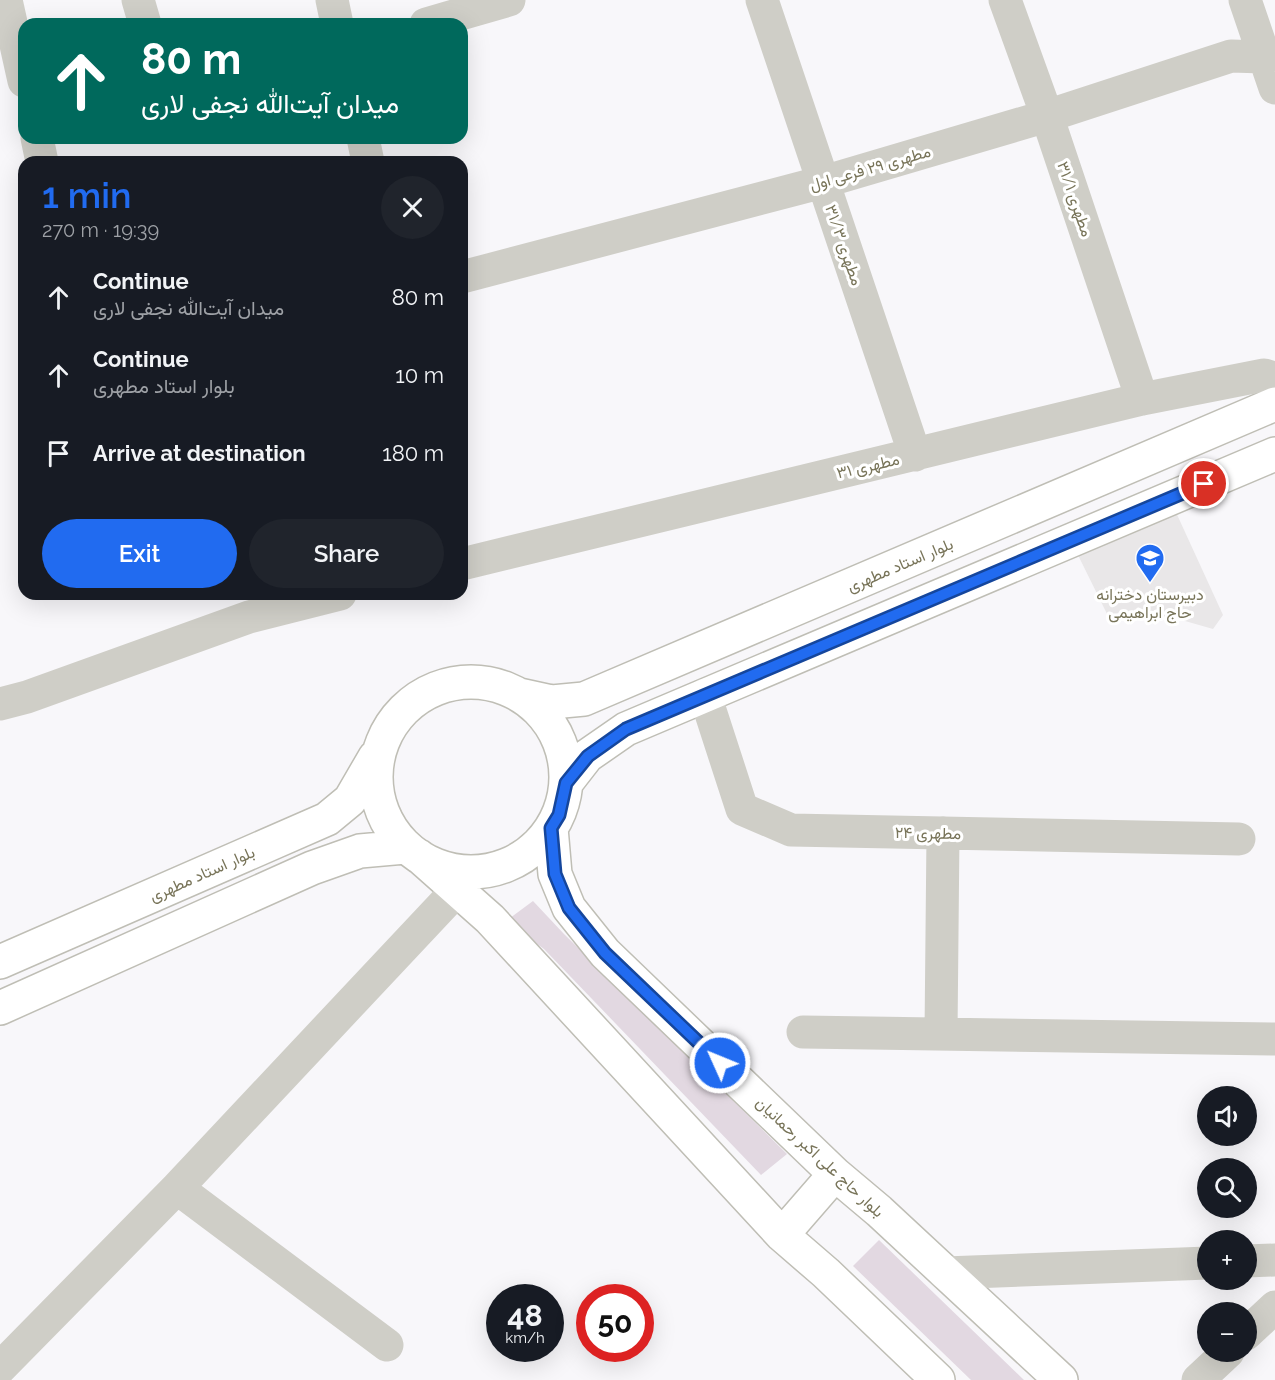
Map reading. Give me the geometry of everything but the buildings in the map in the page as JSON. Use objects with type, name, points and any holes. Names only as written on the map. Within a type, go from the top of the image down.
[{"type":"main road","points":[[566,783],[588,756],[626,729],[1272,456],[1266,393]]},
{"type":"main road","name":"بلوار استاد مطهری","points":[[520,695],[552,702],[584,699],[1266,393]]},
{"type":"main road","points":[[0,1008],[312,868],[360,851],[412,851],[430,864],[459,872],[490,871],[519,860],[542,841],[559,815],[566,783],[565,755],[553,727],[533,704],[507,688],[477,681],[444,685],[414,699],[391,723],[378,753],[375,786],[384,818],[412,851],[490,919],[782,1235],[826,1273],[938,1380]]},
{"type":"main road","name":"بلوار استاد مطهری","points":[[0,962],[327,819],[350,800],[378,753]]},
{"type":"main road","name":"بلوار حاج علی اکبر رحمانیان","points":[[551,828],[555,874],[569,908],[605,953],[835,1174],[1061,1380]]},
{"type":"main road","points":[[782,1235],[835,1174]]},
{"type":"street","points":[[6,0],[18,54]]},
{"type":"street","points":[[138,0],[143,18]]},
{"type":"street","points":[[332,0],[336,18]]},
{"type":"street","points":[[447,18],[509,0]]},
{"type":"street","name":"مطهری ۳۱/۳","points":[[762,0],[915,455]]},
{"type":"street","name":"مطهری ۳۱/۱","points":[[1005,0],[1047,116],[1142,399]]},
{"type":"street","points":[[1245,0],[1270,55],[1275,88]]},
{"type":"street","name":"مطهری ۲۹ فرعی اول","points":[[468,275],[823,182],[1047,116],[1231,56],[1270,55]]},
{"type":"street","name":"مطهری ۳۱","points":[[468,563],[1142,399],[1266,393]]},
{"type":"street","points":[[0,704],[38,693],[247,605],[289,600]]},
{"type":"street","name":"مطهری ۲۴","points":[[705,695],[742,809],[791,830],[1239,838]]},
{"type":"street","points":[[941,1034],[943,833]]},
{"type":"street","points":[[0,1368],[177,1188],[457,890]]},
{"type":"street","points":[[803,1032],[1275,1039]]},
{"type":"street","points":[[177,1188],[387,1345]]},
{"type":"street","points":[[1257,1261],[1275,1260]]},
{"type":"street","points":[[945,1273],[1197,1263]]},
{"type":"street","points":[[1257,1324],[1275,1307]]},
{"type":"street","points":[[1198,1380],[1217,1362]]},
{"type":"shaded area","name":"دبیرستان دخترانه حاج ابراهیمی","points":[[1174,508],[1223,615],[1213,629],[1171,617],[1137,616],[1111,622],[1076,551]]},
{"type":"shaded area","points":[[533,901],[787,1154],[761,1175],[544,949],[506,921]]},
{"type":"shaded area","points":[[879,1240],[1024,1380],[971,1380],[853,1266]]},
{"type":"place","name":"دبیرستان دخترانه حاج ابراهیمی","points":[[1150,584]]},
{"type":"route","points":[[720,1063],[605,953],[569,908],[555,874],[551,828],[559,815],[566,783],[588,756],[626,729],[1204,484]]}]
